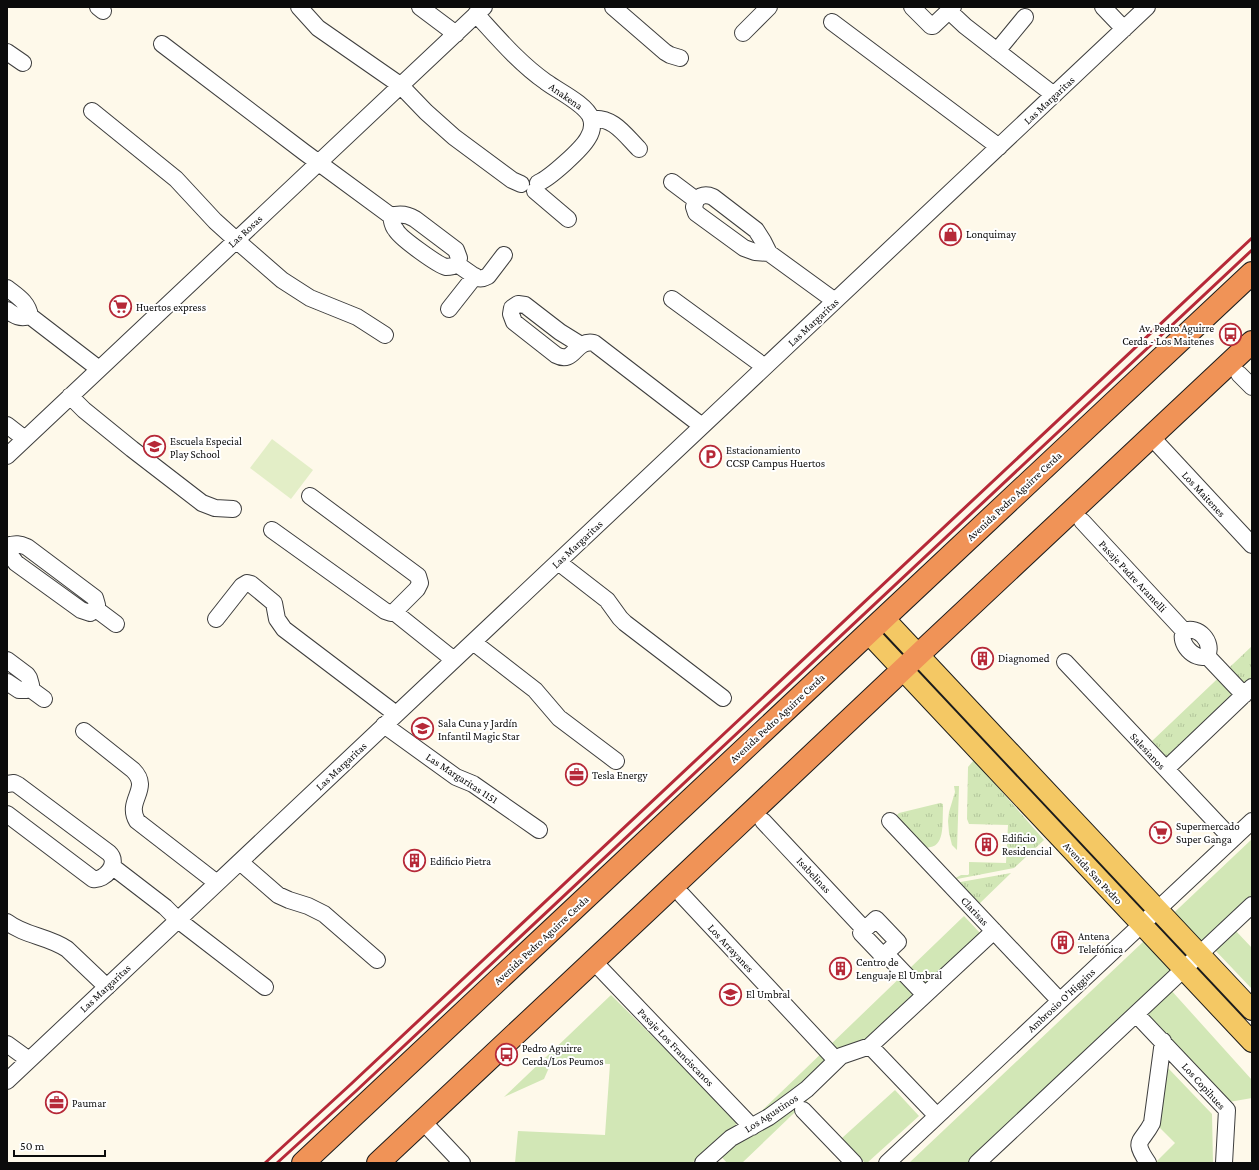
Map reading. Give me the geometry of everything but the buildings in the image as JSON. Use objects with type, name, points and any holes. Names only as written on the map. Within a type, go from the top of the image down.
[{"type":"highway","name":"Avenida Pedro Aguirre Cerda","points":[[303,1163],[1250,274]]},
{"type":"highway","points":[[378,1163],[902,669],[1252,342]]},
{"type":"main road","name":"Avenida San Pedro","points":[[876,626],[918,655],[1252,1010]]},
{"type":"main road","name":"Avenida San Pedro","points":[[876,626],[902,669],[1252,1042]]},
{"type":"street","points":[[299,7],[318,28],[400,85],[426,112],[454,137],[512,180],[531,186],[568,219]]},
{"type":"street","points":[[420,7],[456,34]]},
{"type":"street","points":[[614,7],[665,52],[680,58]]},
{"type":"street","points":[[912,7],[931,26],[933,26],[951,9],[965,26],[1054,95]]},
{"type":"street","points":[[1103,7],[1124,29]]},
{"type":"street","name":"Las Margaritas","points":[[7,1081],[1147,7]]},
{"type":"street","points":[[743,33],[759,10]]},
{"type":"street","name":"Las Rosas","points":[[7,456],[480,11]]},
{"type":"street","name":"Anakena","points":[[480,11],[520,61],[544,81],[584,108],[591,119],[591,133],[586,142],[554,173],[546,179],[531,186]]},
{"type":"street","points":[[997,51],[1025,17]]},
{"type":"street","points":[[832,22],[999,147]]},
{"type":"street","points":[[162,44],[318,163],[391,216],[393,226],[398,234],[445,267],[454,266],[457,264],[459,258],[456,250],[415,219],[402,214],[391,216]]},
{"type":"street","points":[[7,52],[23,63]]},
{"type":"street","points":[[92,112],[176,179],[215,221],[282,280],[302,294],[357,317],[385,335]]},
{"type":"street","points":[[591,119],[600,118],[610,121],[639,149]]},
{"type":"street","points":[[672,182],[696,200]]},
{"type":"street","points":[[769,253],[755,252],[744,248],[696,213],[694,207],[696,200],[702,195],[713,197],[756,230],[769,253],[835,302]]},
{"type":"street","points":[[457,264],[480,279],[488,276],[504,256]]},
{"type":"street","points":[[449,309],[474,276]]},
{"type":"street","points":[[7,288],[26,304],[30,311],[30,316],[99,369]]},
{"type":"street","points":[[672,299],[765,367]]},
{"type":"street","points":[[7,310],[19,317],[23,318],[30,316]]},
{"type":"street","points":[[580,345],[589,342],[598,346],[702,426]]},
{"type":"street","points":[[1239,374],[1252,387]]},
{"type":"street","points":[[70,396],[84,410],[132,449],[202,502],[215,508],[233,509]]},
{"type":"street","points":[[7,425],[25,439]]},
{"type":"street","name":"Los Maitenes","points":[[1158,444],[1252,545]]},
{"type":"street","points":[[310,496],[418,576],[420,579],[419,586],[394,612]]},
{"type":"street","name":"Pasaje Padre Aramelli","points":[[1082,521],[1184,630],[1182,641],[1193,654],[1201,657],[1207,656],[1248,691]]},
{"type":"street","points":[[272,530],[385,611],[391,613],[394,612],[454,660]]},
{"type":"street","points":[[8,545],[10,555],[16,563],[75,606],[87,613],[93,612],[96,609],[116,624]]},
{"type":"street","points":[[558,562],[607,600],[625,623],[723,698]]},
{"type":"street","name":"Las Margaritas 1151","points":[[216,619],[242,586],[246,583],[251,584],[274,603],[277,619],[284,629],[456,777],[473,784],[539,830]]},
{"type":"street","points":[[473,642],[535,690],[559,718],[616,761]]},
{"type":"street","points":[[7,660],[29,678],[31,685],[23,691],[7,682]]},
{"type":"street","name":"Salesianos","points":[[1064,662],[1232,839]]},
{"type":"street","points":[[29,688],[44,699]]},
{"type":"street","points":[[1166,769],[1248,691]]},
{"type":"street","points":[[84,731],[134,770],[138,776],[140,788],[133,808],[134,816],[137,821],[217,883]]},
{"type":"street","points":[[7,784],[14,783],[18,785],[109,853],[114,861],[112,867],[102,877],[93,879],[7,814]]},
{"type":"street","name":"Isabelinas","points":[[763,821],[864,929],[861,932],[883,956],[886,953],[925,995]]},
{"type":"street","name":"Clarisas","points":[[890,821],[1060,1001]]},
{"type":"street","name":"Ambrosio O'Higgins","points":[[887,1163],[1252,821]]},
{"type":"street","points":[[240,862],[278,894],[324,914],[377,960]]},
{"type":"street","points":[[112,867],[165,907],[178,920],[265,987]]},
{"type":"street","name":"Los Arrayanes","points":[[682,895],[836,1060]]},
{"type":"street","points":[[988,1159],[1136,1014],[1252,905]]},
{"type":"street","points":[[7,922],[24,932],[61,945],[107,986]]},
{"type":"street","points":[[836,1060],[840,1056],[870,1046],[994,931]]},
{"type":"street","name":"Pasaje Los Franciscanos","points":[[599,967],[752,1127]]},
{"type":"street","name":"Los Copihues","points":[[1136,1014],[1227,1110],[1224,1163]]},
{"type":"street","points":[[1148,1163],[1138,1146],[1141,1138],[1152,1123],[1163,1041]]},
{"type":"street","points":[[7,1044],[29,1060]]},
{"type":"street","points":[[870,1046],[937,1116]]},
{"type":"street","name":"Los Agustinos","points":[[713,1160],[731,1138],[768,1117],[795,1098],[836,1060]]},
{"type":"street","points":[[803,1110],[854,1163]]},
{"type":"street","points":[[430,1129],[462,1163]]},
{"type":"green space","points":[[272,439],[313,470],[291,499],[250,468]]},
{"type":"green space","points":[[1252,646],[1252,681],[1168,759],[1152,741]]},
{"type":"green space","points":[[925,673],[1091,850],[1086,857],[919,678]]},
{"type":"green space","points":[[974,760],[1044,840],[1014,868],[952,880],[961,875],[969,874],[969,862],[1006,863],[1008,825],[969,824],[967,819],[968,767]]},
{"type":"green space","points":[[954,786],[959,786],[957,850],[952,845],[948,821],[955,792]]},
{"type":"green space","points":[[940,803],[943,804],[943,822],[939,842],[935,846],[921,847],[897,815],[899,813]]},
{"type":"green space","points":[[1252,839],[1252,901],[973,1163],[909,1163]]},
{"type":"green space","points":[[1011,873],[977,906],[955,883]]},
{"type":"green space","points":[[964,916],[981,934],[742,1163],[727,1163],[718,1153]]},
{"type":"green space","points":[[1235,930],[1252,948],[1252,989],[1214,949]]},
{"type":"green space","points":[[1170,989],[1252,1080],[1252,1098],[1229,1102],[1145,1012]]},
{"type":"green space","points":[[611,995],[739,1122],[692,1163],[515,1163],[518,1131],[605,1135],[610,1064],[551,1063],[544,1079],[504,1097]]},
{"type":"green space","points":[[1168,1068],[1212,1114],[1213,1163],[1156,1162],[1175,1143],[1157,1125]]},
{"type":"green space","points":[[895,1090],[919,1116],[867,1163],[865,1163],[842,1138]]},
{"type":"railway","points":[[265,1163],[1252,238]]},
{"type":"railway","points":[[277,1163],[356,1091],[1252,250]]},
{"type":"place","name":"Lonquimay","points":[[950,234]]},
{"type":"place","name":"Huertos express","points":[[121,307]]},
{"type":"place","name":"Av. Pedro Aguirre Cerda - Los Maitenes","points":[[1230,334]]},
{"type":"place","name":"Escuela Especial Play School","points":[[155,447]]},
{"type":"place","name":"Estacionamiento CCSP Campus Huertos","points":[[711,456]]},
{"type":"place","name":"Diagnomed","points":[[983,658]]},
{"type":"place","name":"Sala Cuna y Jardín Infantil Magic Star","points":[[422,729]]},
{"type":"place","name":"Tesla Energy","points":[[576,775]]},
{"type":"place","name":"Supermercado Super Ganga","points":[[1161,832]]},
{"type":"place","name":"Edificio Residencial","points":[[987,844]]},
{"type":"place","name":"Edificio Pietra","points":[[414,861]]},
{"type":"place","name":"Antena Telefónica","points":[[1062,942]]},
{"type":"place","name":"Centro de Lenguaje El Umbral","points":[[841,968]]},
{"type":"place","name":"El Umbral","points":[[730,994]]},
{"type":"place","name":"Pedro Aguirre Cerda/Los Peumos","points":[[507,1054]]},
{"type":"place","name":"Paumar","points":[[57,1103]]}]
